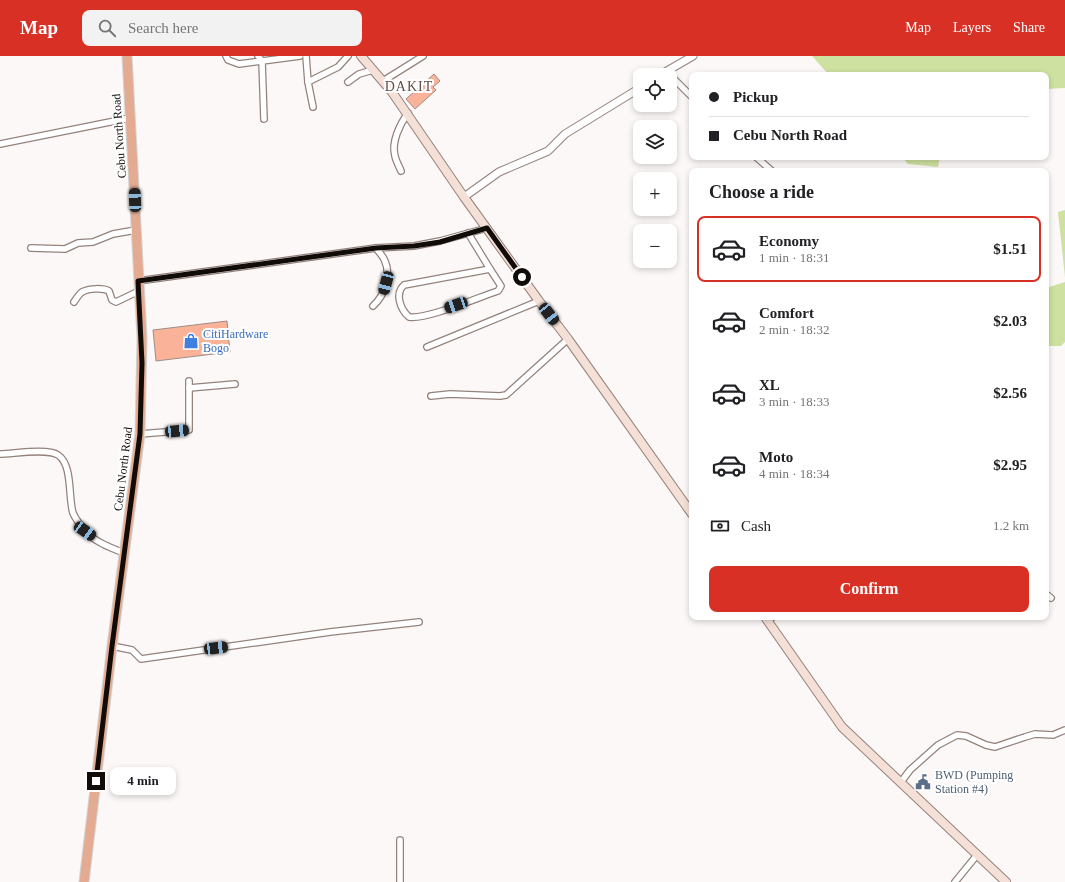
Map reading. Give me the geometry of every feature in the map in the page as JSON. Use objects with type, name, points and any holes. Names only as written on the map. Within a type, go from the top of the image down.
[{"type":"highway","name":"Cebu North Road","points":[[84,882],[112,646],[140,434],[142,363],[134,171],[127,56]]},
{"type":"main road","points":[[361,56],[408,113],[464,197],[568,339],[689,510]]},
{"type":"main road","points":[[769,620],[808,680],[842,727],[1006,882]]},
{"type":"street","points":[[226,56],[232,63],[239,64],[300,56]]},
{"type":"street","points":[[258,56],[262,61],[264,118]]},
{"type":"street","points":[[306,56],[308,82],[313,107]]},
{"type":"street","points":[[308,82],[332,72],[342,65],[348,56]]},
{"type":"street","points":[[383,81],[423,56]]},
{"type":"street","points":[[675,68],[693,56]]},
{"type":"street","points":[[348,82],[359,74],[373,70]]},
{"type":"street","points":[[677,84],[689,94]]},
{"type":"street","points":[[464,197],[499,172],[548,151],[565,134],[633,92]]},
{"type":"street","points":[[401,171],[394,155],[394,144],[402,122],[408,113]]},
{"type":"street","points":[[0,144],[130,118]]},
{"type":"street","points":[[759,160],[769,168]]},
{"type":"street","points":[[138,281],[376,248],[421,245],[440,242],[487,228]]},
{"type":"street","points":[[31,248],[65,249],[78,243],[93,242],[114,234],[136,230]]},
{"type":"street","points":[[468,233],[501,286],[498,291],[428,315],[414,318],[409,318],[402,309],[399,292],[404,285],[413,282],[490,269]]},
{"type":"street","points":[[373,306],[380,300],[386,283],[386,267],[384,258],[376,248]]},
{"type":"street","points":[[74,302],[82,292],[87,290],[104,288],[109,291],[112,300],[116,302],[139,291]]},
{"type":"street","points":[[427,347],[539,301]]},
{"type":"street","points":[[432,396],[450,394],[506,395],[568,339]]},
{"type":"street","points":[[140,434],[189,430],[189,381]]},
{"type":"street","points":[[189,388],[235,384]]},
{"type":"street","points":[[0,454],[46,452],[57,454],[64,461],[69,477],[70,498],[74,514],[85,531],[106,547],[124,553]]},
{"type":"street","points":[[112,646],[132,650],[141,659],[330,632],[419,622]]},
{"type":"street","points":[[901,782],[910,770],[938,745],[957,735],[966,736],[986,745],[995,747],[1035,734],[1053,735],[1065,730]]},
{"type":"street","points":[[400,840],[400,882]]},
{"type":"street","points":[[955,882],[977,855]]},
{"type":"green space","points":[[812,56],[1065,56],[1065,88],[1049,89],[1049,72],[826,72]]},
{"type":"green space","points":[[905,160],[939,160],[938,167],[908,164]]},
{"type":"green space","points":[[1065,210],[1065,277],[1058,212]]},
{"type":"green space","points":[[1065,282],[1065,342],[1061,346],[1049,346],[1049,287]]},
{"type":"building","points":[[434,74],[440,81],[433,87],[436,90],[415,109],[406,99]]},
{"type":"building","name":"CitiHardware Bogo","points":[[227,321],[230,352],[156,361],[153,330]]},
{"type":"place","name":"CitiHardware Bogo","points":[[191,341]]},
{"type":"place","name":"BWD (Pumping Station #4)","points":[[923,782]]},
{"type":"district","name":"DAKIT","points":[[409,86]]},
{"type":"route","points":[[96,781],[140,434],[142,338],[138,281],[376,248],[414,246],[440,242],[487,228],[522,277]]}]
